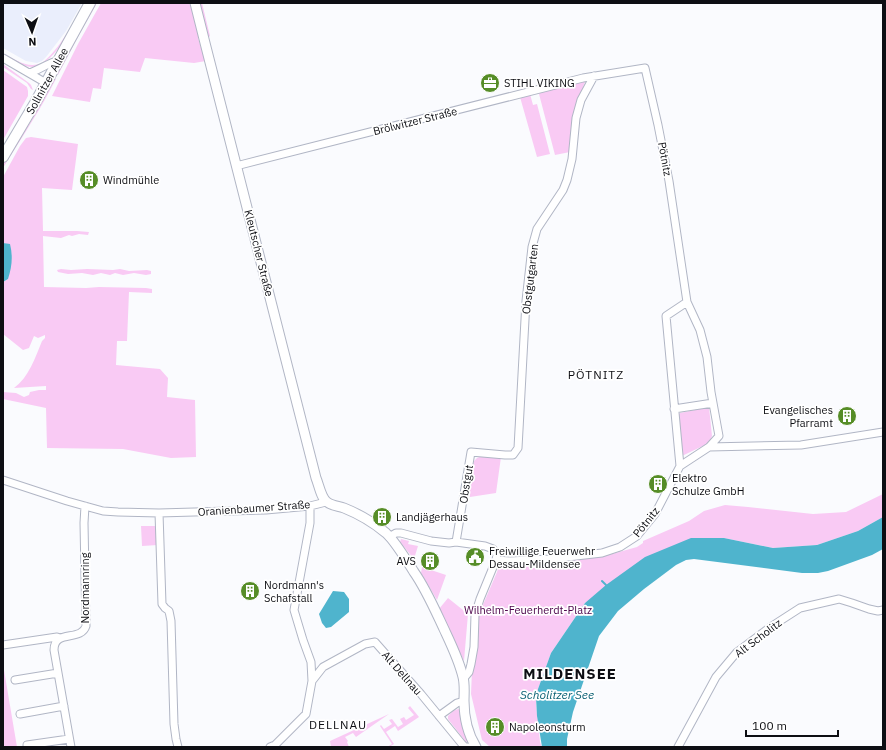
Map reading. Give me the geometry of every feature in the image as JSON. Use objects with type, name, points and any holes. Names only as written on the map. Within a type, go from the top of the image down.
[{"type":"main road","name":"Sollnitzer Allee","points":[[3,157],[90,3]]},
{"type":"street","name":"Kleutscher Straße","points":[[195,3],[316,478],[323,498],[326,502]]},
{"type":"street","points":[[3,58],[46,83]]},
{"type":"street","points":[[30,73],[59,60]]},
{"type":"street","name":"Pötnitz","points":[[496,560],[510,561],[550,559],[602,553],[620,547],[637,536],[655,514],[680,466],[709,447],[719,436],[707,357],[700,330],[687,302],[669,181],[645,68],[594,76]]},
{"type":"street","name":"Brölwitzer Straße","points":[[236,166],[594,76]]},
{"type":"street","name":"Obstgutgarten","points":[[518,448],[526,301],[532,247],[537,229],[563,190],[567,180],[572,160],[576,118],[581,100],[594,76]]},
{"type":"street","points":[[680,466],[666,316],[687,302]]},
{"type":"street","points":[[674,409],[713,403]]},
{"type":"street","points":[[709,447],[801,445],[883,432]]},
{"type":"street","name":"Obstgut","points":[[456,542],[471,452],[513,455],[518,448]]},
{"type":"street","name":"Oranienbaumer Straße","points":[[3,480],[103,511],[159,513],[266,510],[310,506],[326,502],[356,513],[379,528],[389,537],[416,574],[456,654],[464,678],[464,700]]},
{"type":"street","name":"Nordmannring","points":[[3,645],[57,637],[60,638],[83,632],[86,626],[85,506]]},
{"type":"street","points":[[310,506],[310,523],[294,610],[311,662],[312,681]]},
{"type":"street","points":[[159,513],[162,604],[169,611],[171,621],[174,724],[178,747]]},
{"type":"street","points":[[389,537],[396,532],[431,541],[449,543],[456,542],[485,546],[493,549],[497,554],[475,615],[472,664],[469,672],[464,678]]},
{"type":"street","name":"Alt Scholitz","points":[[678,747],[716,677],[737,652],[769,628],[800,608],[839,599],[869,609],[878,611],[883,610]]},
{"type":"street","points":[[60,638],[55,642],[54,646],[71,747]]},
{"type":"street","name":"Alt Dellnau","points":[[270,747],[275,745],[306,714],[312,681],[323,667],[365,644],[375,642],[462,744],[465,747],[473,747],[465,715],[464,700]]},
{"type":"street","points":[[311,662],[323,667]]},
{"type":"street","points":[[15,680],[58,673]]},
{"type":"street","points":[[439,716],[457,703],[464,700]]},
{"type":"street","points":[[20,714],[64,706]]},
{"type":"street","points":[[27,746],[69,739]]},
{"type":"shaded area","points":[[3,3],[82,3],[66,31],[46,57],[37,63],[26,61],[3,48]]},
{"type":"green space","points":[[84,3],[87,3],[67,37],[54,54],[42,63],[55,51],[71,27]]},
{"type":"green space","points":[[95,3],[97,3],[58,75],[57,74],[77,34]]},
{"type":"green space","points":[[101,3],[189,3],[193,7],[198,38],[203,54],[206,56],[206,61],[194,63],[145,58],[140,72],[104,68],[101,89],[93,88],[90,102],[52,96],[78,44]]},
{"type":"green space","points":[[199,3],[202,3],[209,37],[206,37]]},
{"type":"green space","points":[[3,53],[25,64],[39,64],[40,66],[25,66],[3,55]]},
{"type":"green space","points":[[3,64],[29,83],[33,90],[27,83],[3,67]]},
{"type":"green space","points":[[3,70],[27,87],[28,96],[3,140]]},
{"type":"green space","points":[[54,78],[56,79],[41,107],[3,168],[6,157],[30,123]]},
{"type":"green space","points":[[584,79],[585,82],[577,103],[570,152],[555,155],[539,94],[542,90]]},
{"type":"green space","points":[[530,94],[533,105],[537,104],[550,154],[537,157],[520,97]]},
{"type":"green space","points":[[31,137],[78,144],[72,190],[42,188],[43,231],[89,232],[88,235],[69,235],[61,238],[43,236],[44,287],[152,289],[152,293],[129,292],[127,341],[117,341],[116,365],[160,369],[168,378],[167,397],[195,400],[196,457],[171,458],[123,449],[47,448],[46,408],[3,399],[3,392],[16,393],[24,397],[29,395],[30,392],[46,390],[46,386],[14,388],[28,373],[42,341],[45,338],[45,335],[38,338],[34,336],[29,348],[23,350],[3,334],[3,282],[8,279],[10,245],[3,243],[3,177],[20,146],[26,138]]},
{"type":"green space","points":[[120,269],[129,271],[147,270],[151,271],[151,274],[68,274],[58,272],[57,270]]},
{"type":"green space","points":[[709,407],[712,436],[709,443],[684,455],[681,454],[678,415],[680,413]]},
{"type":"green space","points":[[482,456],[501,457],[496,493],[470,497],[468,494],[474,461]]},
{"type":"green space","name":"Wilhelm-Feuerherdt-Platz","points":[[883,494],[883,517],[858,531],[817,545],[773,548],[724,538],[585,603],[551,653],[538,689],[536,705],[540,742],[542,747],[490,747],[482,740],[471,694],[472,670],[477,652],[479,614],[498,569],[612,554],[637,547],[643,543],[643,541],[689,521],[704,511],[725,505],[813,514],[846,512]]},
{"type":"green space","points":[[141,526],[157,526],[158,545],[142,546]]},
{"type":"green space","points":[[401,539],[409,541],[408,544],[418,546],[414,559],[400,542]]},
{"type":"green space","points":[[422,567],[446,575],[437,600],[421,573]]},
{"type":"green space","points":[[448,598],[468,614],[464,661],[439,609]]},
{"type":"green space","points":[[3,664],[17,747],[3,747]]},
{"type":"green space","points":[[410,706],[419,717],[398,731],[395,726],[386,732],[394,744],[387,747],[392,744],[380,726],[381,725],[384,729],[392,724],[389,720],[392,719],[398,727],[403,724],[400,719],[404,717],[406,720],[414,715],[408,708]]},
{"type":"green space","points":[[458,709],[461,710],[468,741],[466,742],[448,719],[448,716],[453,711]]},
{"type":"green space","points":[[389,714],[356,737],[353,733],[345,737],[348,741],[349,747],[331,747],[330,741]]},
{"type":"water","points":[[3,243],[10,244],[12,257],[8,279],[3,282]]},
{"type":"water","name":"Scholitzer See","points":[[883,517],[883,549],[872,555],[828,571],[818,573],[802,573],[694,559],[686,560],[676,565],[618,611],[599,636],[573,712],[567,739],[567,747],[542,747],[536,698],[551,653],[585,603],[606,585],[645,557],[691,538],[724,538],[773,548],[817,545],[858,531]]},
{"type":"water","points":[[333,591],[344,592],[349,599],[349,612],[331,627],[326,628],[322,623],[319,614]]},
{"type":"waterway","points":[[602,581],[606,585]]},
{"type":"place","name":"STIHL VIKING","points":[[490,83]]},
{"type":"place","name":"Windmühle","points":[[89,180]]},
{"type":"place","name":"Evangelisches Pfarramt","points":[[847,416]]},
{"type":"place","name":"Elektro Schulze GmbH","points":[[658,484]]},
{"type":"place","name":"Landjägerhaus","points":[[382,517]]},
{"type":"place","name":"Freiwillige Feuerwehr Dessau-Mildensee","points":[[475,557]]},
{"type":"place","name":"AVS","points":[[430,561]]},
{"type":"place","name":"Nordmann's Schafstall","points":[[250,591]]},
{"type":"place","name":"Napoleonsturm","points":[[495,727]]},
{"type":"district","name":"PÖTNITZ","points":[[596,375]]},
{"type":"district","name":"MILDENSEE","points":[[570,674]]},
{"type":"district","name":"DELLNAU","points":[[338,725]]}]
